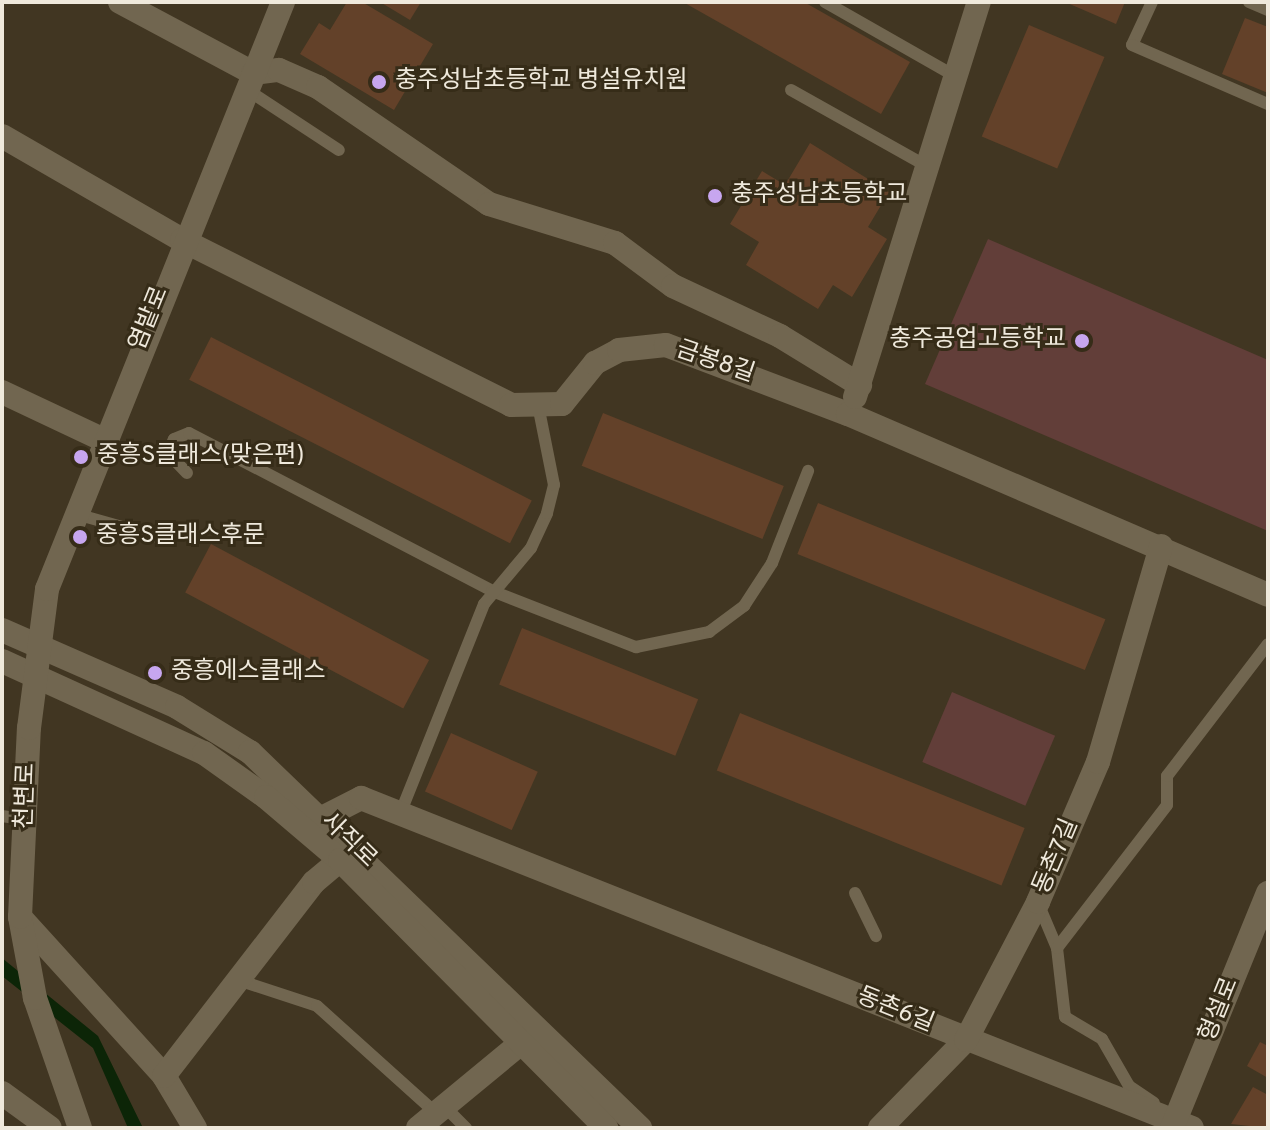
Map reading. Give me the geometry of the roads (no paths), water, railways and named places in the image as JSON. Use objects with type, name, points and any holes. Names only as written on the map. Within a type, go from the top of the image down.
[{"type":"street","points":[[120,2],[250,81],[279,70],[318,87],[489,204],[615,243],[673,286],[780,336],[860,385]]},
{"type":"street","name":"염밭로","points":[[39,644],[73,513],[182,240],[283,2]]},
{"type":"street","points":[[848,414],[930,168],[979,2]]},
{"type":"street","points":[[2,136],[182,240],[511,405],[539,410]]},
{"type":"street","name":"금봉8길","points":[[539,410],[562,404],[595,363],[619,350],[666,345],[848,414],[1161,546],[1268,595]]},
{"type":"street","points":[[2,392],[102,439]]},
{"type":"street","name":"동촌7길","points":[[880,1128],[966,1040],[1038,902],[1098,762],[1161,546]]},
{"type":"street","name":"사직로","points":[[2,630],[177,707],[250,752],[324,817],[640,1128]]},
{"type":"street","name":"천변로","points":[[39,644],[20,917],[58,1069],[80,1128]]},
{"type":"street","name":"사직로","points":[[2,661],[204,753],[340,860],[606,1128]]},
{"type":"street","name":"동촌6길","points":[[324,817],[361,798],[1180,1125]]},
{"type":"street","points":[[164,1076],[238,980],[340,860]]},
{"type":"street","name":"형설로","points":[[1180,1125],[1263,922],[1268,893]]},
{"type":"street","points":[[20,917],[164,1076],[195,1128]]},
{"type":"street","points":[[433,1116],[521,1043]]},
{"type":"street","points":[[2,1093],[50,1128]]},
{"type":"lane","points":[[825,2],[958,78]]},
{"type":"lane","points":[[1152,2],[1132,45],[1268,104]]},
{"type":"lane","points":[[1249,2],[1268,10]]},
{"type":"lane","points":[[250,81],[339,150]]},
{"type":"lane","points":[[791,90],[930,168]]},
{"type":"lane","points":[[400,814],[492,591],[531,548],[550,499],[550,447],[539,410]]},
{"type":"lane","points":[[187,473],[168,453],[174,439],[189,433],[492,591],[636,647],[709,632],[744,606],[772,563],[808,471]]},
{"type":"lane","points":[[73,513],[158,537]]},
{"type":"lane","points":[[1057,948],[1167,805],[1167,776],[1268,644]]},
{"type":"lane","points":[[2,816],[27,820]]},
{"type":"lane","points":[[855,893],[876,936]]},
{"type":"lane","points":[[1038,902],[1057,948],[1065,1017],[1102,1039],[1129,1086],[1180,1125]]},
{"type":"lane","points":[[238,980],[317,1006],[433,1116],[466,1128]]},
{"type":"place","name":"충주성남초등학교 병설유치원","points":[[379,82]]},
{"type":"place","name":"충주성남초등학교","points":[[715,196]]},
{"type":"place","name":"충주공업고등학교","points":[[1082,341]]},
{"type":"place","name":"중흥S클래스(맞은편)","points":[[81,457]]},
{"type":"place","name":"중흥S클래스후문","points":[[80,537]]},
{"type":"place","name":"중흥에스클래스","points":[[155,673]]}]
